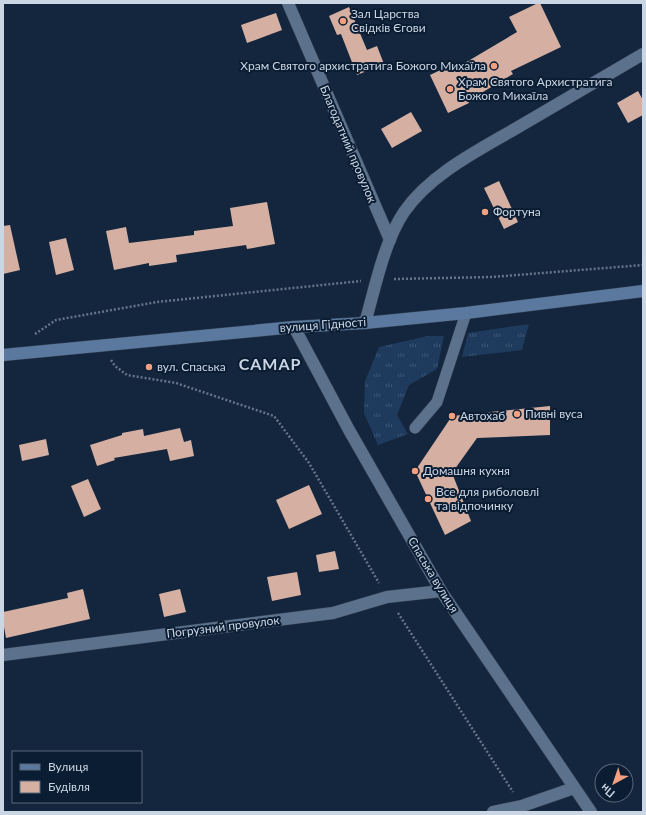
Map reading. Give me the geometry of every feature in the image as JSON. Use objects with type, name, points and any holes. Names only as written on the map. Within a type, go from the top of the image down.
[{"type":"main road","name":"вулиця Гідності","points":[[3,355],[294,327],[365,323],[466,313],[643,291]]},
{"type":"street","name":"Благодатний провулок","points":[[288,3],[390,240]]},
{"type":"street","points":[[365,323],[390,240],[404,212],[420,194],[444,172],[643,54]]},
{"type":"street","name":"Спаська вулиця","points":[[294,327],[349,430],[441,591],[591,812]]},
{"type":"street","name":"Погрузний провулок","points":[[3,655],[333,613],[387,596],[441,591]]},
{"type":"street","points":[[493,812],[522,806],[574,788]]},
{"type":"lane","points":[[415,428],[437,402],[466,313]]},
{"type":"path","points":[[31,337],[56,320],[157,302],[377,279],[492,277],[643,265]]},
{"type":"path","points":[[99,345],[115,366],[127,375],[176,383],[274,416],[309,463],[387,596],[522,806]]},
{"type":"green space","points":[[529,324],[522,350],[462,357],[468,333]]},
{"type":"green space","points":[[428,336],[444,336],[437,369],[409,385],[397,415],[408,434],[378,445],[364,413],[365,381],[379,347]]},
{"type":"building","points":[[540,3],[561,47],[511,71],[513,74],[468,101],[469,103],[448,113],[430,75],[451,65],[453,70],[517,32],[509,17]]},
{"type":"building","points":[[349,7],[367,50],[377,46],[384,64],[357,75],[341,34],[337,35],[329,16]]},
{"type":"building","points":[[276,13],[282,30],[247,43],[241,25]]},
{"type":"building","points":[[638,91],[643,100],[643,115],[628,123],[617,103]]},
{"type":"building","points":[[411,112],[422,131],[392,148],[381,129]]},
{"type":"building","points":[[499,181],[518,222],[504,229],[484,188]]},
{"type":"building","points":[[267,202],[275,244],[247,249],[246,245],[176,255],[177,262],[149,266],[149,263],[114,270],[106,231],[126,227],[129,243],[194,235],[194,231],[233,226],[230,208]]},
{"type":"building","points":[[10,225],[20,270],[3,274],[3,226]]},
{"type":"building","points":[[66,238],[74,270],[56,275],[49,242]]},
{"type":"building","points":[[550,406],[550,435],[477,438],[452,473],[471,521],[445,535],[415,471],[452,416]]},
{"type":"building","points":[[180,428],[184,442],[191,440],[194,456],[170,461],[167,449],[114,458],[115,460],[97,466],[90,445],[122,435],[122,433],[143,429],[144,436]]},
{"type":"building","points":[[46,439],[49,455],[22,461],[19,445]]},
{"type":"building","points":[[88,479],[101,509],[84,517],[71,486]]},
{"type":"building","points":[[309,485],[322,514],[289,529],[276,500]]},
{"type":"building","points":[[335,551],[339,569],[319,572],[316,555]]},
{"type":"building","points":[[297,572],[301,595],[272,601],[267,577]]},
{"type":"building","points":[[83,589],[90,619],[6,638],[3,612],[68,598],[67,593]]},
{"type":"building","points":[[180,589],[186,612],[164,617],[159,594]]},
{"type":"place","name":"Зал Царства Свідків Єгови","points":[[343,21]]},
{"type":"place","name":"Храм Святого архистратига Божого Михаїла","points":[[494,66]]},
{"type":"place","name":"Храм Святого Архистратига Божого Михаїла","points":[[450,89]]},
{"type":"place","name":"Фортуна","points":[[485,212]]},
{"type":"place","name":"вул. Спаська","points":[[149,367]]},
{"type":"place","name":"Пивні вуса","points":[[517,414]]},
{"type":"place","name":"Автохаб","points":[[452,416]]},
{"type":"place","name":"Домашня кухня","points":[[415,471]]},
{"type":"place","name":"Все для риболовлі та відпочинку","points":[[428,499]]},
{"type":"district","name":"САМАР","points":[[270,364]]}]
